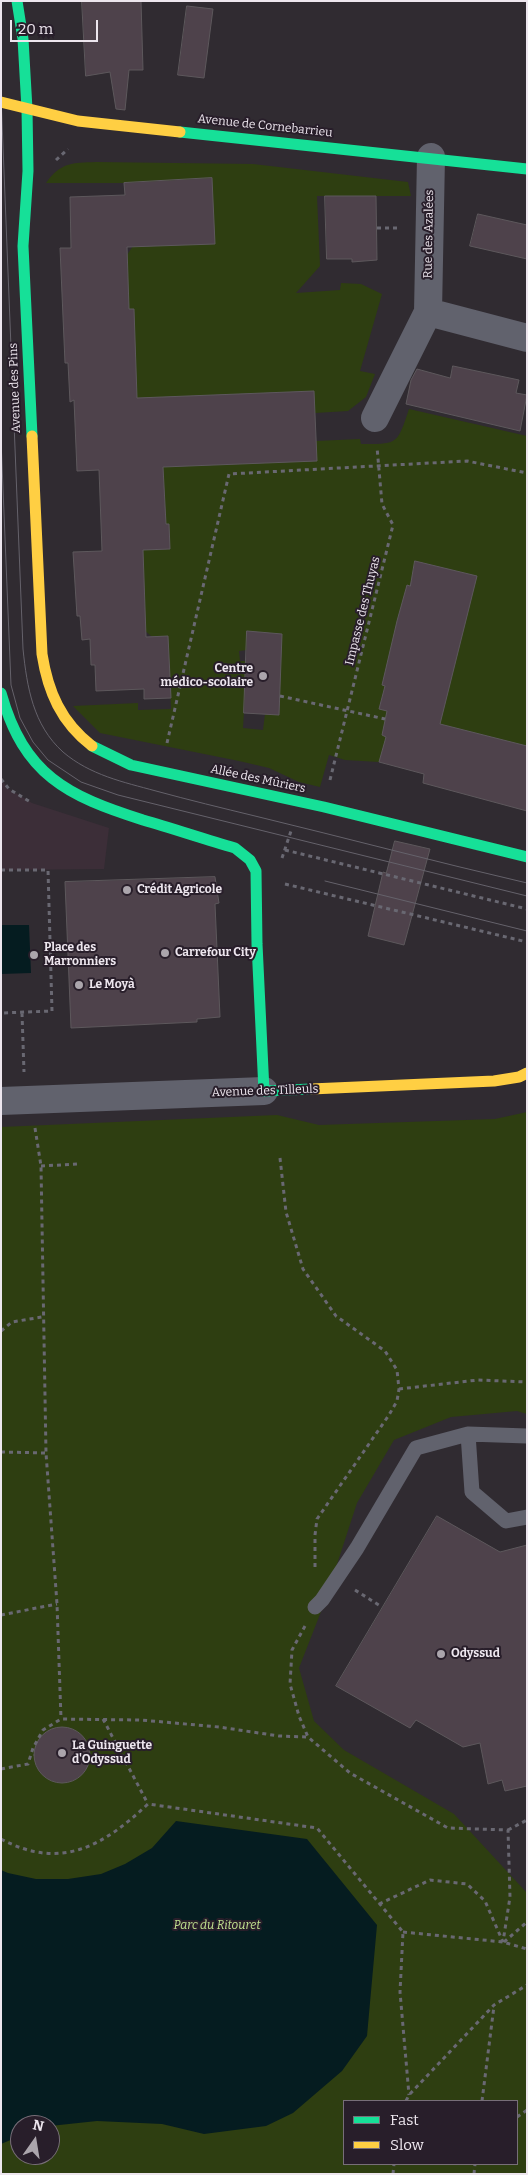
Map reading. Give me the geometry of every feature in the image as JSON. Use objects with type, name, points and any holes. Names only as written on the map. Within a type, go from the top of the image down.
[{"type":"street","name":"Avenue des Pins","points":[[17,1],[23,39],[27,109],[28,172],[23,246],[42,654]]},
{"type":"street","name":"Avenue de Cornebarrieu","points":[[1,102],[78,121],[430,157],[527,169]]},
{"type":"street","name":"Rue des Azalées","points":[[375,418],[428,312],[430,157]]},
{"type":"street","points":[[428,312],[527,338]]},
{"type":"street","name":"Allée des Mûriers","points":[[42,654],[52,697],[63,720],[72,730],[103,754],[131,765],[324,807],[527,857]]},
{"type":"street","points":[[1,693],[9,720],[25,750],[43,773],[61,788],[104,808],[235,848],[250,860],[256,871],[264,1090]]},
{"type":"street","name":"Avenue des Tilleuls","points":[[1,1101],[494,1082],[519,1077],[527,1073]]},
{"type":"lane","points":[[315,1607],[322,1600],[357,1548],[416,1448],[468,1434],[527,1436]]},
{"type":"lane","points":[[468,1434],[472,1492],[506,1521],[527,1517]]},
{"type":"path","points":[[377,228],[386,228]]},
{"type":"path","name":"Impasse des Thuyas","points":[[324,807],[393,525],[382,504],[375,418]]},
{"type":"path","points":[[160,772],[230,474],[467,461],[527,473]]},
{"type":"path","points":[[280,696],[385,719]]},
{"type":"path","points":[[282,859],[299,802]]},
{"type":"path","points":[[285,850],[527,909]]},
{"type":"path","points":[[1,870],[48,870],[52,1012],[1,1013]]},
{"type":"path","points":[[256,871],[276,882],[527,942]]},
{"type":"path","points":[[22,1013],[24,1078]]},
{"type":"path","points":[[30,1122],[34,1125],[40,1166],[46,1453],[57,1604],[61,1719]]},
{"type":"path","points":[[280,1158],[286,1212],[303,1269],[336,1316],[385,1351],[397,1370],[399,1389],[397,1401],[390,1415],[317,1519],[315,1535],[315,1607],[292,1650],[290,1684],[299,1716],[308,1737],[350,1773],[448,1828],[508,1830],[527,1820]]},
{"type":"path","points":[[40,1166],[79,1164]]},
{"type":"path","points":[[1,1330],[12,1322],[42,1317]]},
{"type":"path","points":[[399,1389],[478,1380],[527,1382]]},
{"type":"path","points":[[1,1452],[46,1453]]},
{"type":"path","points":[[361,1594],[382,1607]]},
{"type":"path","points":[[1,1615],[57,1604]]},
{"type":"path","points":[[1,1769],[28,1764],[42,1730],[61,1719],[141,1720],[219,1727],[278,1736],[308,1737]]},
{"type":"path","points":[[103,1719],[148,1804]]},
{"type":"path","points":[[1,1839],[28,1850],[58,1854],[82,1849],[104,1839],[127,1824],[148,1804]]},
{"type":"path","points":[[148,1804],[318,1828],[403,1932],[400,1992],[409,2095]]},
{"type":"path","points":[[503,1942],[510,1898],[508,1830]]},
{"type":"path","points":[[379,1904],[430,1880],[467,1884],[485,1901],[503,1942]]},
{"type":"path","points":[[503,1942],[527,1922]]},
{"type":"path","points":[[403,1932],[503,1942],[527,1949]]},
{"type":"path","points":[[406,2100],[409,2095],[494,2005],[527,1985]]},
{"type":"path","points":[[482,2100],[494,2005]]},
{"type":"shaded area","points":[[1,779],[9,789],[32,803],[109,828],[104,869],[1,870]]},
{"type":"green space","points":[[96,162],[253,164],[408,182],[411,196],[317,196],[320,266],[296,293],[340,290],[341,283],[361,284],[382,294],[360,371],[375,374],[366,397],[348,411],[315,413],[314,391],[137,398],[134,309],[129,309],[127,255],[133,246],[212,179],[124,183],[46,183],[62,167]]},
{"type":"green space","points":[[409,409],[527,436],[527,746],[440,724],[477,576],[416,561],[410,586],[407,585],[397,621],[400,623],[391,647],[382,684],[385,685],[379,708],[387,711],[382,735],[386,737],[379,762],[345,760],[329,755],[320,787],[299,782],[269,768],[100,733],[73,706],[138,703],[138,710],[171,709],[168,636],[151,636],[142,628],[145,599],[139,550],[170,549],[169,524],[166,524],[163,467],[316,461],[316,441],[360,439],[361,444],[382,444],[394,440],[402,430]],"holes":[[[247,631],[281,634],[279,715],[265,714],[263,730],[243,728],[247,661],[240,661],[239,651],[247,650]]]},
{"type":"green space","name":"Parc du Ritouret","points":[[527,1112],[527,1414],[517,1411],[451,1417],[394,1440],[357,1503],[324,1604],[299,1668],[314,1721],[344,1750],[454,1814],[527,1893],[527,2174],[1,2174],[1,1127],[277,1115],[319,1125],[495,1119]]},
{"type":"water","points":[[1,925],[29,925],[31,973],[1,974]]},
{"type":"water","points":[[176,1821],[307,1839],[377,1925],[367,2036],[342,2071],[293,2113],[266,2126],[204,2134],[162,2124],[97,2121],[60,2125],[60,2115],[10,2115],[10,2140],[1,2144],[1,1870],[36,1879],[68,1879],[101,1874],[125,1864],[152,1848]]},
{"type":"building","points":[[82,1],[141,1],[143,70],[129,70],[125,110],[116,109],[110,72],[86,76]]},
{"type":"building","points":[[187,6],[213,9],[204,78],[178,75]]},
{"type":"building","points":[[212,178],[215,244],[127,247],[129,309],[134,309],[137,398],[314,391],[317,461],[163,467],[166,524],[169,524],[170,549],[143,550],[146,637],[168,636],[171,698],[144,699],[144,689],[96,691],[95,665],[91,665],[90,639],[82,640],[80,616],[77,616],[73,552],[102,551],[99,470],[77,471],[74,400],[70,402],[68,363],[65,363],[60,248],[71,248],[70,197],[125,195],[124,183]]},
{"type":"building","points":[[325,196],[376,196],[377,260],[352,262],[352,259],[327,259]]},
{"type":"building","points":[[478,214],[527,225],[527,259],[470,246]]},
{"type":"building","points":[[453,366],[519,380],[516,393],[527,395],[520,431],[406,404],[411,380],[417,369],[450,378]]},
{"type":"building","points":[[415,561],[477,576],[440,724],[527,746],[527,811],[423,783],[424,774],[379,762],[386,737],[382,735],[387,711],[379,709],[385,686],[382,685],[397,621],[407,585],[410,586]]},
{"type":"building","name":"Centre médico-scolaire","points":[[247,631],[282,634],[279,715],[244,713]]},
{"type":"building","points":[[395,841],[430,849],[404,945],[368,936],[383,872],[386,873]]},
{"type":"building","name":"Carrefour City","points":[[215,877],[219,903],[215,904],[220,1017],[197,1019],[197,1022],[71,1028],[65,882]]},
{"type":"building","name":"Odyssud","points":[[437,1516],[500,1552],[527,1545],[527,1786],[505,1791],[502,1780],[488,1784],[480,1743],[463,1747],[416,1720],[410,1728],[336,1686]]},
{"type":"building","name":"La Guinguette d'Odyssud","points":[[57,1727],[67,1727],[82,1735],[88,1744],[90,1755],[88,1766],[82,1775],[67,1783],[57,1783],[46,1778],[39,1771],[34,1760],[34,1750],[39,1739],[46,1732]]},
{"type":"tram line","points":[[1,96],[23,649],[33,705],[45,730],[63,752],[73,760],[84,767],[119,781],[527,883]]},
{"type":"tram line","points":[[1,439],[11,685],[20,718],[33,742],[48,760],[81,782],[118,795],[527,896]]},
{"type":"tram line","points":[[325,881],[527,931]]},
{"type":"traffic: fast","points":[[17,1],[23,39],[27,109],[28,171],[23,246],[32,436]]},
{"type":"traffic: fast","points":[[180,132],[527,169]]},
{"type":"traffic: fast","points":[[1,693],[22,744],[36,763],[52,778],[71,791],[92,802],[116,811],[235,848],[250,860],[256,871],[257,944],[264,1091],[311,1089]]},
{"type":"traffic: fast","points":[[92,746],[131,765],[324,807],[527,857]]},
{"type":"traffic: slow","points":[[1,102],[78,121],[180,132]]},
{"type":"traffic: slow","points":[[32,436],[42,654],[48,681],[58,705],[72,727],[92,746]]},
{"type":"traffic: slow","points":[[311,1089],[494,1081],[519,1077],[527,1073]]},
{"type":"place","name":"Centre médico-scolaire","points":[[263,676]]},
{"type":"place","name":"Crédit Agricole","points":[[127,890]]},
{"type":"place","name":"Carrefour City","points":[[165,953]]},
{"type":"place","name":"Place des Marronniers","points":[[34,955]]},
{"type":"place","name":"Le Moyà","points":[[79,985]]},
{"type":"place","name":"Odyssud","points":[[441,1654]]},
{"type":"place","name":"La Guinguette d'Odyssud","points":[[62,1753]]}]
